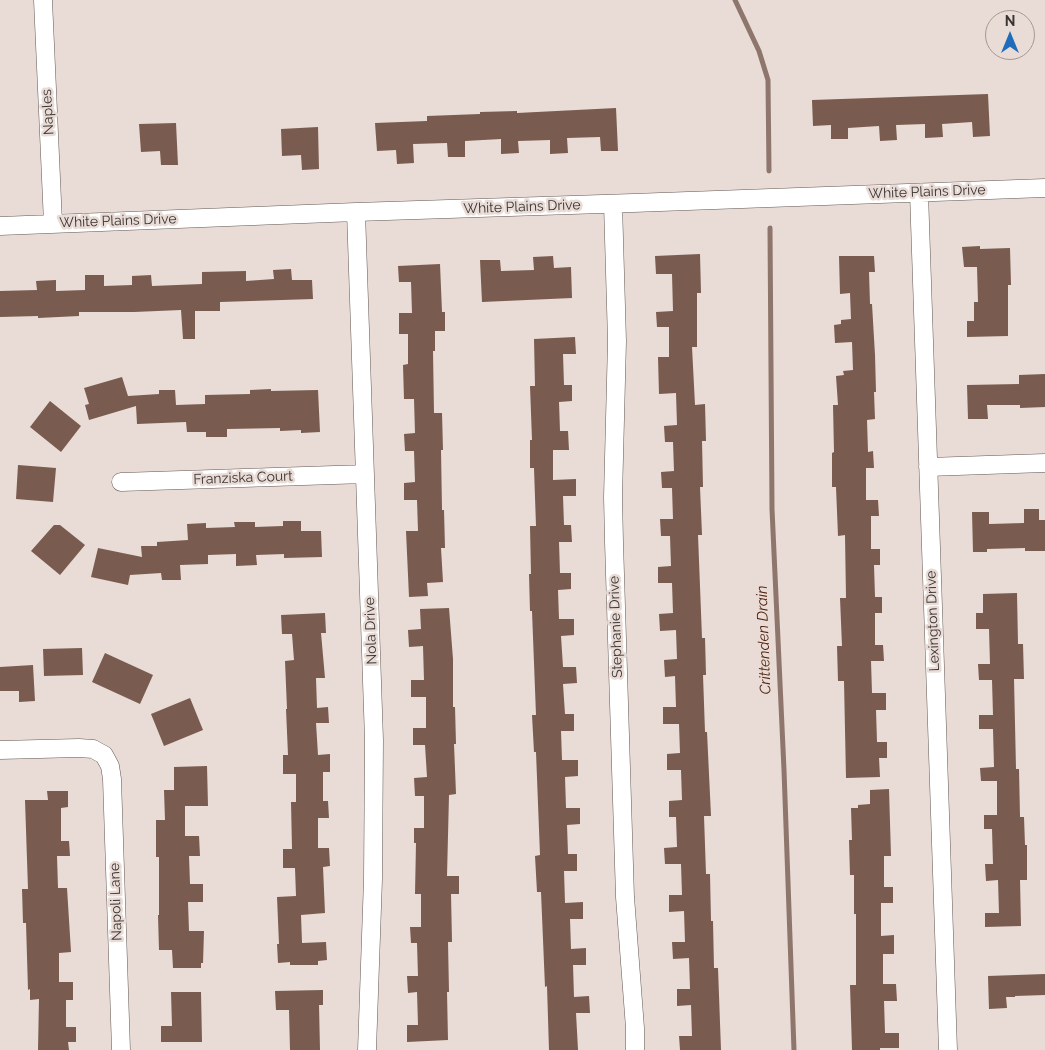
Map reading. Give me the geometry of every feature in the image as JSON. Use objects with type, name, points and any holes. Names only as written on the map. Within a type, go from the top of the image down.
[{"type":"street","name":"Naples","points":[[43,0],[53,223]]},
{"type":"street","name":"White Plains Drive","points":[[0,226],[1045,188]]},
{"type":"street","name":"Lexington Drive","points":[[919,193],[948,1050]]},
{"type":"street","name":"Stephanie Drive","points":[[613,204],[617,341],[613,497],[625,897],[635,1050]]},
{"type":"street","name":"Nola Drive","points":[[356,212],[374,766],[373,879],[367,1050]]},
{"type":"street","points":[[928,467],[1045,462]]},
{"type":"street","name":"Franziska Court","points":[[121,482],[365,474]]},
{"type":"street","name":"Napoli Lane","points":[[0,750],[93,749],[104,755],[110,766],[121,1050]]},
{"type":"building","points":[[988,94],[990,136],[973,137],[972,122],[942,124],[943,137],[925,138],[925,124],[896,125],[897,140],[880,141],[879,126],[848,128],[848,139],[831,139],[831,125],[813,126],[812,100]]},
{"type":"building","points":[[616,108],[618,151],[601,151],[600,137],[567,138],[568,153],[550,154],[550,140],[518,141],[519,153],[501,154],[501,139],[465,141],[465,157],[448,157],[447,143],[413,144],[414,163],[397,164],[396,150],[377,151],[375,123],[427,121],[427,116],[480,114],[480,112],[517,111],[517,113]]},
{"type":"building","points":[[176,123],[178,165],[161,165],[160,151],[141,152],[139,124]]},
{"type":"building","points":[[318,127],[319,169],[302,170],[301,155],[282,156],[281,129]]},
{"type":"building","points":[[980,246],[980,249],[1010,248],[1011,285],[1008,285],[1008,336],[967,337],[967,321],[974,321],[974,302],[978,302],[977,267],[964,267],[962,247]]},
{"type":"building","points":[[700,254],[701,293],[697,293],[697,347],[692,347],[695,405],[705,404],[706,441],[702,441],[703,487],[700,487],[702,535],[698,535],[702,638],[705,638],[706,675],[703,675],[711,816],[704,816],[706,874],[710,874],[714,968],[718,968],[721,1050],[680,1050],[679,1036],[692,1036],[691,1005],[677,1006],[677,989],[690,989],[689,958],[673,959],[672,942],[685,942],[684,911],[669,912],[669,895],[682,895],[681,864],[665,864],[664,848],[677,847],[676,817],[669,817],[669,801],[682,800],[681,770],[667,770],[667,754],[680,753],[679,724],[663,724],[663,707],[676,707],[675,676],[665,677],[664,660],[677,659],[676,630],[660,631],[659,614],[673,613],[672,583],[658,583],[658,567],[671,566],[670,536],[661,536],[660,519],[673,519],[672,488],[662,488],[661,472],[674,471],[673,442],[665,442],[664,426],[677,425],[676,393],[659,394],[658,357],[669,357],[669,327],[657,327],[656,312],[673,311],[672,274],[656,274],[655,256]]},
{"type":"building","points":[[553,256],[554,268],[571,267],[572,298],[482,302],[480,260],[500,260],[501,271],[534,270],[533,257]]},
{"type":"building","points":[[839,256],[874,256],[875,272],[869,272],[875,355],[875,419],[867,420],[868,452],[873,451],[874,468],[866,468],[866,500],[878,500],[879,516],[871,516],[871,549],[880,549],[880,565],[874,565],[875,597],[882,597],[882,613],[875,613],[875,645],[883,645],[884,661],[871,661],[872,693],[886,693],[886,710],[876,710],[877,742],[887,742],[887,758],[879,758],[880,777],[846,778],[844,681],[838,681],[837,646],[842,646],[840,598],[846,598],[845,535],[838,536],[836,487],[832,487],[832,453],[834,452],[833,405],[838,405],[836,376],[844,375],[843,371],[853,370],[852,342],[835,343],[834,325],[841,324],[841,320],[851,319],[850,293],[840,294]]},
{"type":"building","points":[[440,264],[442,312],[445,312],[445,331],[435,331],[435,351],[433,351],[434,413],[442,413],[442,510],[444,510],[445,548],[441,548],[443,582],[427,583],[428,596],[409,597],[406,531],[418,531],[417,500],[404,500],[404,483],[415,482],[414,451],[405,451],[404,434],[415,433],[414,399],[404,399],[403,365],[408,364],[408,334],[399,334],[399,313],[412,313],[411,282],[399,282],[398,266]]},
{"type":"building","points":[[291,269],[292,280],[312,280],[313,299],[220,302],[220,311],[195,311],[195,339],[183,339],[181,310],[79,312],[79,316],[38,318],[38,316],[0,317],[0,291],[37,290],[36,281],[56,280],[56,291],[85,290],[85,275],[104,275],[104,286],[132,285],[132,276],[151,275],[152,286],[202,284],[202,272],[246,271],[246,281],[274,279],[273,270]]},
{"type":"building","points":[[575,337],[576,354],[563,354],[564,385],[572,385],[572,401],[559,402],[560,431],[568,431],[569,450],[553,450],[553,480],[576,479],[576,496],[563,496],[564,525],[571,525],[572,542],[559,542],[560,573],[571,573],[571,589],[558,590],[559,619],[574,619],[574,635],[561,636],[563,667],[576,667],[577,683],[563,684],[565,714],[574,714],[574,731],[561,731],[562,760],[578,760],[578,776],[565,777],[566,808],[580,808],[580,824],[567,825],[568,854],[577,854],[577,871],[564,871],[565,903],[583,902],[583,919],[570,919],[571,949],[586,948],[586,965],[573,965],[574,997],[589,996],[590,1013],[576,1013],[578,1050],[549,1050],[541,892],[537,892],[535,856],[540,855],[536,752],[534,752],[532,715],[536,715],[532,611],[530,611],[530,526],[536,526],[534,468],[530,468],[530,440],[532,440],[530,386],[535,386],[534,339]]},
{"type":"building","points":[[1045,374],[1045,407],[1020,408],[1020,405],[987,405],[988,419],[968,419],[967,385],[1019,384],[1019,375]]},
{"type":"building","points":[[122,377],[128,396],[159,394],[159,390],[175,390],[176,405],[205,404],[205,395],[250,394],[250,390],[318,390],[320,432],[301,433],[301,430],[280,431],[280,428],[227,429],[227,437],[206,437],[206,432],[187,432],[186,422],[137,424],[136,406],[89,420],[85,405],[89,404],[84,388]]},
{"type":"building","points":[[50,401],[81,426],[61,452],[30,427]]},
{"type":"building","points":[[18,465],[56,468],[53,502],[16,499]]},
{"type":"building","points":[[1024,509],[1039,509],[1039,520],[1045,520],[1045,551],[1025,551],[1025,548],[987,549],[987,552],[973,552],[972,512],[989,512],[989,524],[1024,523]]},
{"type":"building","points":[[283,521],[301,521],[301,531],[321,531],[322,557],[284,558],[284,554],[256,555],[257,565],[236,566],[236,554],[208,555],[208,564],[180,565],[181,580],[162,580],[161,573],[130,575],[128,585],[91,577],[98,548],[142,557],[141,546],[157,546],[157,542],[188,540],[187,524],[206,523],[206,528],[235,527],[234,522],[255,522],[255,527],[283,526]]},
{"type":"building","points":[[54,525],[60,525],[85,545],[60,575],[31,551]]},
{"type":"building","points":[[1017,593],[1018,644],[1023,644],[1024,679],[1014,679],[1016,769],[1019,769],[1020,817],[1024,817],[1025,845],[1027,845],[1027,880],[1020,880],[1021,926],[985,927],[985,913],[999,913],[998,880],[986,881],[985,864],[993,864],[992,829],[984,829],[984,815],[997,815],[997,781],[981,781],[980,768],[994,767],[993,729],[979,729],[979,715],[993,715],[992,680],[979,680],[978,664],[990,664],[989,629],[976,629],[976,613],[983,613],[983,594]]},
{"type":"building","points":[[449,608],[453,659],[453,707],[455,707],[456,794],[449,795],[447,876],[459,876],[459,894],[451,894],[452,942],[448,942],[448,1040],[407,1042],[407,1025],[418,1025],[417,992],[408,993],[407,976],[418,976],[417,943],[411,943],[410,927],[421,927],[421,894],[415,894],[416,843],[414,843],[414,828],[424,828],[424,796],[415,796],[414,778],[427,777],[425,745],[413,745],[413,728],[426,728],[426,697],[411,697],[411,680],[424,680],[423,646],[409,647],[408,630],[421,629],[420,609]]},
{"type":"building","points":[[325,613],[326,633],[321,633],[325,678],[316,678],[317,708],[328,707],[329,723],[316,723],[318,755],[330,754],[330,772],[323,772],[323,801],[328,801],[329,818],[318,818],[318,848],[329,848],[330,866],[323,867],[325,913],[301,915],[302,943],[326,942],[327,960],[318,961],[318,965],[290,965],[290,962],[278,963],[277,944],[279,944],[277,897],[296,896],[295,868],[283,868],[283,849],[292,849],[291,802],[296,802],[296,774],[283,774],[283,755],[288,755],[285,661],[294,660],[292,634],[282,634],[281,615]]},
{"type":"building","points":[[82,648],[83,675],[44,676],[43,649]]},
{"type":"building","points":[[105,653],[153,675],[140,704],[92,682]]},
{"type":"building","points":[[33,665],[35,701],[19,702],[19,691],[0,691],[0,667]]},
{"type":"building","points":[[190,698],[203,730],[164,746],[151,714]]},
{"type":"building","points":[[207,766],[208,806],[185,806],[185,836],[199,836],[200,856],[189,856],[190,884],[203,884],[203,902],[188,902],[189,931],[204,931],[203,963],[201,963],[201,968],[173,968],[172,950],[159,950],[159,857],[156,857],[156,820],[165,820],[164,790],[174,790],[174,767]]},
{"type":"building","points":[[889,789],[891,856],[884,856],[884,887],[893,887],[893,903],[881,903],[881,936],[894,935],[894,954],[883,954],[883,984],[896,984],[897,1001],[884,1001],[885,1033],[899,1033],[899,1048],[852,1050],[850,985],[856,985],[856,914],[854,914],[854,875],[850,875],[849,840],[852,840],[851,808],[870,804],[870,790]]},
{"type":"building","points":[[47,791],[68,791],[68,807],[61,808],[61,841],[69,841],[70,856],[57,856],[58,888],[67,888],[71,952],[59,953],[59,982],[73,982],[73,1000],[66,1000],[66,1027],[76,1027],[76,1042],[68,1042],[69,1050],[38,1050],[39,999],[30,1000],[30,989],[28,990],[26,923],[23,923],[22,889],[28,889],[25,800],[48,800]]},
{"type":"building","points":[[1045,974],[1045,995],[1006,997],[1007,1008],[989,1009],[988,976]]},
{"type":"building","points":[[323,990],[323,1005],[319,1005],[320,1050],[290,1050],[289,1010],[276,1010],[275,991]]},
{"type":"building","points":[[171,992],[201,992],[202,1042],[161,1042],[161,1026],[172,1026]]},
{"type":"waterway","name":"Crittenden Drain","points":[[735,0],[759,51],[768,80],[769,171]]},
{"type":"waterway","name":"Crittenden Drain","points":[[770,228],[772,509],[794,1050]]}]
